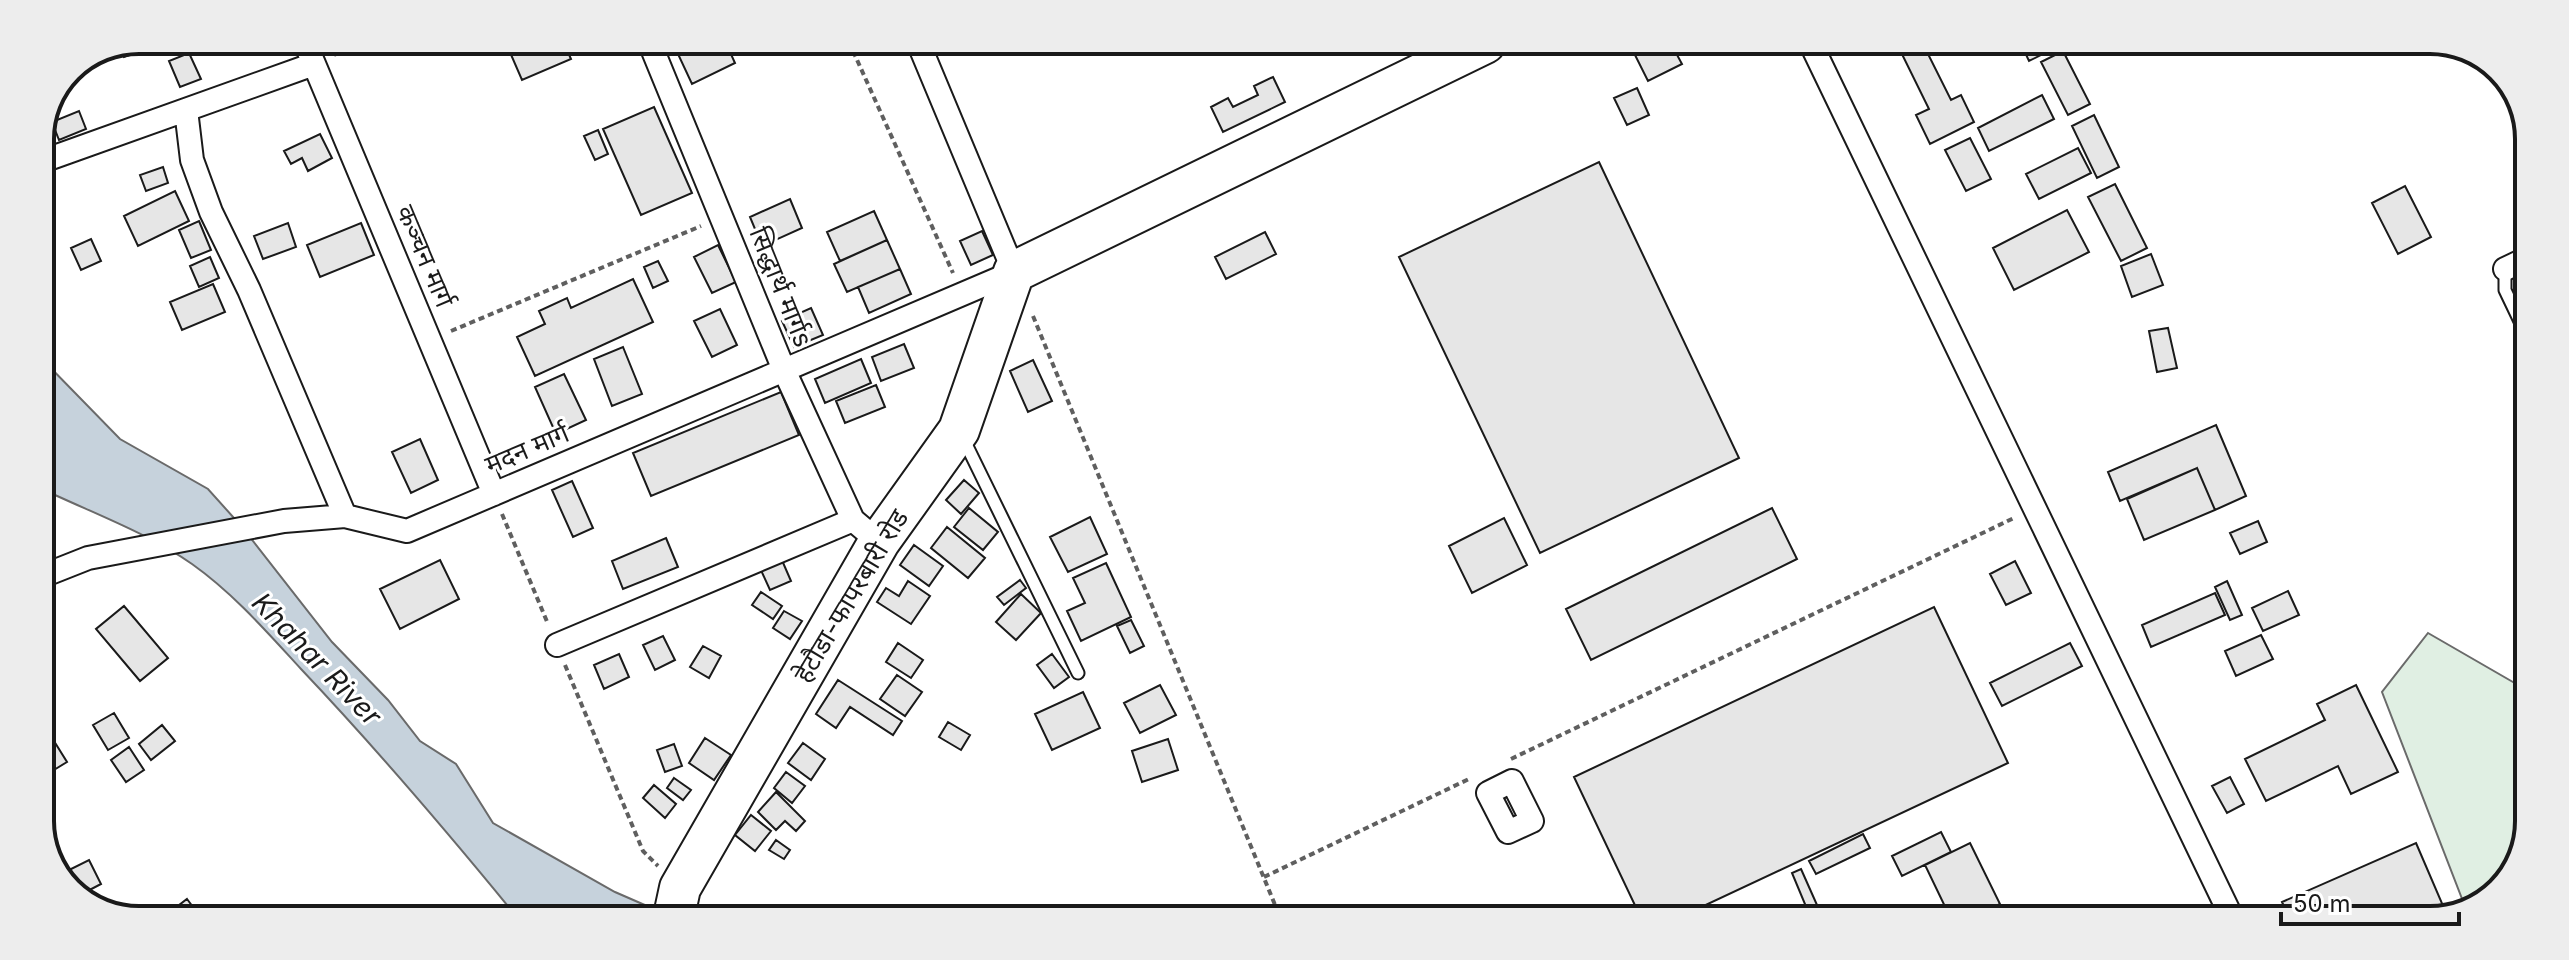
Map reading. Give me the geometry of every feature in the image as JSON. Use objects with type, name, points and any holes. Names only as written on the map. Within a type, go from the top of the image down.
[{"type":"highway","points":[[1014,272],[1462,54]]},
{"type":"highway","name":"हेटौडा-फापरबारी रोड","points":[[677,902],[866,531],[959,430],[1014,272]]},
{"type":"street","name":"कञ्चन मार्ग","points":[[310,54],[494,494]]},
{"type":"street","name":"सिद्धार्थ मार्गs","points":[[654,54],[784,370],[866,531]]},
{"type":"street","points":[[923,54],[1014,272]]},
{"type":"street","points":[[1816,54],[2226,906]]},
{"type":"street","points":[[54,157],[314,64]]},
{"type":"street","points":[[186,110],[192,160],[211,212],[249,290],[345,516]]},
{"type":"street","points":[[2505,269],[2515,264]]},
{"type":"street","name":"मदन मार्ग","points":[[54,571],[88,558],[242,527],[345,516],[407,531],[1014,272]]},
{"type":"street","points":[[557,645],[866,531]]},
{"type":"lane","points":[[2505,269],[2505,290],[2515,311]]},
{"type":"lane","points":[[959,430],[1078,673]]},
{"type":"path","points":[[314,64],[336,54]]},
{"type":"path","points":[[854,54],[962,294]]},
{"type":"path","points":[[430,340],[722,217]]},
{"type":"path","points":[[1033,315],[1276,906]]},
{"type":"path","points":[[494,494],[643,851],[677,902]]},
{"type":"path","points":[[1507,761],[2034,508]]},
{"type":"path","points":[[1264,877],[1478,775]]},
{"type":"green space","points":[[2428,633],[2515,683],[2514,832],[2506,858],[2497,873],[2486,885],[2467,897],[2462,899],[2382,692]]},
{"type":"water","name":"Khahar River","points":[[54,371],[120,439],[208,489],[242,527],[332,642],[388,700],[420,741],[456,764],[493,823],[615,892],[647,906],[508,906],[356,728],[236,600],[192,564],[118,523],[54,494]]},
{"type":"building","points":[[189,54],[201,79],[180,87],[169,61]]},
{"type":"building","points":[[511,54],[569,54],[571,59],[522,80]]},
{"type":"building","points":[[678,54],[731,54],[735,63],[692,84]]},
{"type":"building","points":[[1677,54],[1682,64],[1648,81],[1635,55]]},
{"type":"building","points":[[1902,54],[1928,54],[1951,100],[1961,95],[1974,122],[1930,144],[1916,115],[1929,109]]},
{"type":"building","points":[[2026,54],[2043,54],[2029,61]]},
{"type":"building","points":[[2057,54],[2065,54],[2090,104],[2068,115],[2041,62]]},
{"type":"building","points":[[1273,77],[1285,102],[1223,132],[1211,107],[1228,98],[1233,107],[1258,95],[1254,86]]},
{"type":"building","points":[[1637,88],[1649,115],[1627,125],[1614,98]]},
{"type":"building","points":[[2042,95],[2054,119],[1989,151],[1978,128]]},
{"type":"building","points":[[654,107],[692,193],[641,215],[603,129]]},
{"type":"building","points":[[79,111],[86,129],[59,140],[55,130],[57,120]]},
{"type":"building","points":[[2094,115],[2119,167],[2097,178],[2072,126]]},
{"type":"building","points":[[598,130],[608,154],[595,160],[584,136]]},
{"type":"building","points":[[320,134],[332,158],[308,171],[302,158],[291,164],[284,151]]},
{"type":"building","points":[[1970,138],[1991,179],[1966,191],[1945,150]]},
{"type":"building","points":[[2078,148],[2091,173],[2039,199],[2026,174]]},
{"type":"building","points":[[1599,162],[1739,458],[1540,553],[1399,257]]},
{"type":"building","points":[[163,167],[168,183],[146,191],[140,175]]},
{"type":"building","points":[[2115,184],[2147,248],[2121,261],[2088,197]]},
{"type":"building","points":[[2405,186],[2431,237],[2398,254],[2372,203]]},
{"type":"building","points":[[175,191],[189,221],[138,246],[124,216]]},
{"type":"building","points":[[790,199],[802,228],[762,246],[750,217]]},
{"type":"building","points":[[2067,210],[2089,252],[2014,290],[1993,248]]},
{"type":"building","points":[[874,211],[887,240],[840,261],[827,232]]},
{"type":"building","points":[[199,221],[211,250],[191,258],[179,230]]},
{"type":"building","points":[[288,223],[296,247],[263,259],[254,236]]},
{"type":"building","points":[[361,223],[374,255],[320,277],[307,245]]},
{"type":"building","points":[[982,231],[993,255],[971,265],[960,241]]},
{"type":"building","points":[[1265,232],[1276,254],[1226,279],[1215,257]]},
{"type":"building","points":[[91,239],[101,261],[81,270],[71,248]]},
{"type":"building","points":[[887,240],[900,269],[847,292],[834,264]]},
{"type":"building","points":[[718,245],[736,282],[712,293],[694,257]]},
{"type":"building","points":[[2151,254],[2163,285],[2132,297],[2121,266]]},
{"type":"building","points":[[210,257],[219,278],[199,287],[190,266]]},
{"type":"building","points":[[658,261],[668,281],[653,288],[644,267]]},
{"type":"building","points":[[900,269],[911,294],[869,313],[858,287]]},
{"type":"building","points":[[633,279],[653,322],[535,376],[517,337],[545,324],[539,311],[567,298],[571,308]]},
{"type":"building","points":[[213,284],[225,312],[182,330],[170,302]]},
{"type":"building","points":[[811,308],[823,335],[794,347],[782,321]]},
{"type":"building","points":[[720,309],[737,345],[712,357],[694,321]]},
{"type":"building","points":[[2168,328],[2177,368],[2157,372],[2149,331]]},
{"type":"building","points":[[904,344],[914,368],[881,381],[872,357]]},
{"type":"building","points":[[623,347],[642,394],[612,406],[594,359]]},
{"type":"building","points":[[861,359],[871,383],[825,403],[815,379]]},
{"type":"building","points":[[1033,360],[1052,401],[1028,412],[1010,371]]},
{"type":"building","points":[[564,374],[586,420],[556,434],[535,387]]},
{"type":"building","points":[[876,385],[885,407],[845,423],[836,401]]},
{"type":"building","points":[[781,392],[799,435],[651,496],[633,453]]},
{"type":"building","points":[[2216,425],[2246,496],[2215,510],[2197,468],[2120,501],[2108,472]]},
{"type":"building","points":[[420,439],[438,480],[411,493],[392,452]]},
{"type":"building","points":[[2197,468],[2215,510],[2144,540],[2127,499]]},
{"type":"building","points":[[964,480],[979,493],[961,514],[946,500]]},
{"type":"building","points":[[572,481],[593,528],[573,537],[552,490]]},
{"type":"building","points":[[969,508],[998,532],[983,550],[954,527]]},
{"type":"building","points":[[1772,508],[1797,559],[1591,660],[1566,609]]},
{"type":"building","points":[[1090,517],[1107,554],[1068,572],[1050,537]]},
{"type":"building","points":[[1504,518],[1527,565],[1472,593],[1449,546]]},
{"type":"building","points":[[2258,521],[2267,542],[2240,554],[2230,533]]},
{"type":"building","points":[[947,527],[985,558],[968,578],[931,548]]},
{"type":"building","points":[[666,538],[678,567],[623,589],[612,561]]},
{"type":"building","points":[[914,545],[943,566],[929,586],[900,565]]},
{"type":"building","points":[[781,558],[791,581],[770,590],[760,568]]},
{"type":"building","points":[[440,560],[459,599],[400,629],[380,589]]},
{"type":"building","points":[[2015,561],[2031,593],[2006,605],[1990,574]]},
{"type":"building","points":[[1106,563],[1131,617],[1081,641],[1067,611],[1085,603],[1073,578]]},
{"type":"building","points":[[1020,580],[1026,588],[1004,605],[997,597]]},
{"type":"building","points":[[908,581],[930,596],[911,624],[877,602],[886,588],[899,596]]},
{"type":"building","points":[[2227,581],[2242,615],[2230,620],[2215,587]]},
{"type":"building","points":[[2288,591],[2299,615],[2263,631],[2252,608]]},
{"type":"building","points":[[761,592],[782,606],[773,619],[752,605]]},
{"type":"building","points":[[2215,593],[2225,615],[2151,647],[2142,625]]},
{"type":"building","points":[[1021,594],[1041,613],[1016,640],[996,622]]},
{"type":"building","points":[[124,606],[168,658],[140,681],[96,629]]},
{"type":"building","points":[[1934,607],[2008,763],[1704,906],[1635,906],[1574,777]]},
{"type":"building","points":[[784,611],[802,621],[790,639],[773,628]]},
{"type":"building","points":[[1131,620],[1144,646],[1130,653],[1117,626]]},
{"type":"building","points":[[2261,635],[2273,659],[2236,676],[2225,651]]},
{"type":"building","points":[[663,636],[675,660],[655,670],[643,645]]},
{"type":"building","points":[[898,643],[923,660],[911,678],[886,662]]},
{"type":"building","points":[[2070,643],[2082,666],[2002,706],[1990,683]]},
{"type":"building","points":[[703,646],[721,656],[709,678],[690,667]]},
{"type":"building","points":[[619,654],[629,677],[604,689],[594,665]]},
{"type":"building","points":[[1052,654],[1069,677],[1054,688],[1037,665]]},
{"type":"building","points":[[897,675],[922,692],[905,716],[880,699]]},
{"type":"building","points":[[838,680],[902,721],[893,735],[850,707],[836,728],[816,714]]},
{"type":"building","points":[[1160,685],[1176,715],[1140,733],[1124,703]]},
{"type":"building","points":[[2356,685],[2398,772],[2351,794],[2338,766],[2266,801],[2245,759],[2325,720],[2317,704]]},
{"type":"building","points":[[1083,692],[1100,728],[1052,750],[1035,714]]},
{"type":"building","points":[[114,713],[129,738],[108,750],[93,725]]},
{"type":"building","points":[[948,722],[970,735],[961,750],[939,737]]},
{"type":"building","points":[[162,725],[175,741],[151,760],[139,744]]},
{"type":"building","points":[[705,738],[731,755],[714,780],[689,763]]},
{"type":"building","points":[[1168,739],[1178,770],[1142,782],[1132,751]]},
{"type":"building","points":[[54,741],[67,762],[54,770]]},
{"type":"building","points":[[803,743],[825,759],[811,780],[788,763]]},
{"type":"building","points":[[674,744],[682,766],[665,772],[657,750]]},
{"type":"building","points":[[129,747],[144,770],[126,782],[111,760]]},
{"type":"building","points":[[786,772],[805,786],[792,803],[774,788]]},
{"type":"building","points":[[2230,777],[2244,804],[2227,813],[2212,786]]},
{"type":"building","points":[[674,778],[691,790],[683,800],[667,788]]},
{"type":"building","points":[[654,785],[676,804],[665,818],[643,798]]},
{"type":"building","points":[[776,792],[805,821],[796,831],[785,821],[776,830],[758,812]]},
{"type":"building","points":[[751,815],[771,831],[755,851],[735,835]]},
{"type":"building","points":[[1941,832],[1951,852],[1902,876],[1892,856]]},
{"type":"building","points":[[1863,834],[1870,848],[1816,874],[1809,861]]},
{"type":"building","points":[[776,840],[790,850],[784,859],[769,850]]},
{"type":"building","points":[[1970,843],[2000,904],[1945,906],[1925,865]]},
{"type":"building","points":[[2416,843],[2442,904],[2284,906],[2282,902]]},
{"type":"building","points":[[89,860],[101,884],[90,890],[70,870]]},
{"type":"building","points":[[1801,869],[1817,905],[1806,906],[1792,873]]},
{"type":"building","points":[[187,899],[192,906],[178,906]]}]
